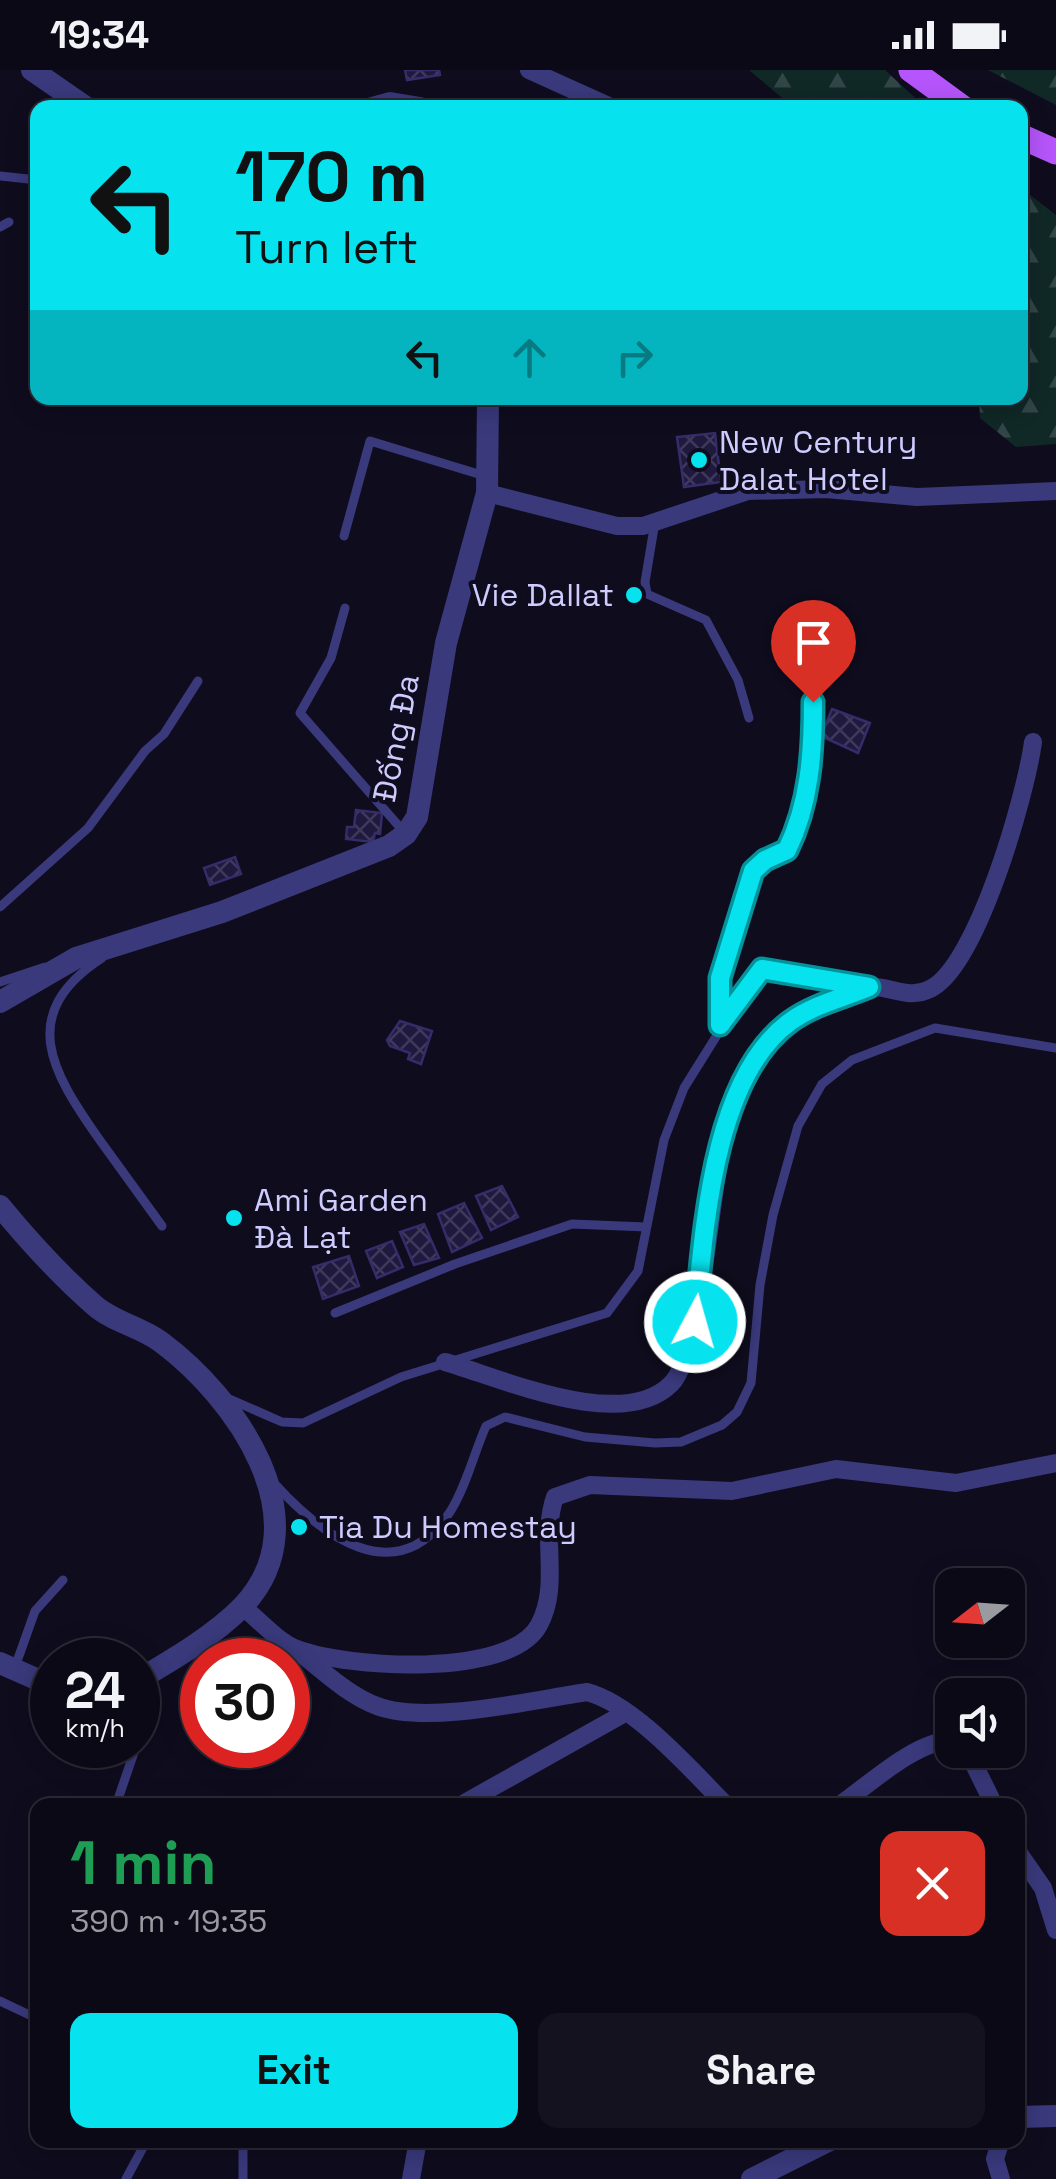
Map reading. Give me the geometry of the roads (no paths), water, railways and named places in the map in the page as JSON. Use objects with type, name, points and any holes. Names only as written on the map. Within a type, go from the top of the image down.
[{"type":"main road","points":[[911,70],[952,100]]},
{"type":"main road","points":[[1028,140],[1056,152]]},
{"type":"street","points":[[32,70],[75,100]]},
{"type":"street","points":[[529,70],[595,100]]},
{"type":"street","name":"Đống Đa","points":[[0,1002],[76,958],[222,912],[389,846],[406,834],[417,817],[446,643],[487,485],[488,405]]},
{"type":"street","points":[[487,485],[617,526],[656,522],[748,491],[826,489],[917,497],[1056,491]]},
{"type":"street","points":[[720,1025],[720,978],[753,871],[765,860],[787,850],[804,806],[813,744],[813,702]]},
{"type":"street","points":[[446,1362],[519,1388],[596,1403],[640,1400],[670,1386],[690,1350],[719,1158],[742,1086],[774,1036],[816,1006],[869,987],[914,995],[933,988],[964,954],[1027,777],[1032,742]]},
{"type":"street","points":[[0,1206],[97,1308],[158,1340],[218,1394],[261,1459],[275,1525],[268,1560],[242,1606],[160,1665]]},
{"type":"street","points":[[310,1650],[412,1664],[499,1654],[523,1644],[537,1629],[550,1598],[549,1516],[554,1497],[564,1490],[623,1484],[714,1492],[836,1468],[956,1483],[1056,1463]]},
{"type":"street","points":[[242,1606],[282,1638]]},
{"type":"street","points":[[310,1660],[355,1694],[393,1710],[493,1708],[587,1692],[625,1713],[718,1798]]},
{"type":"street","points":[[7,1666],[30,1676]]},
{"type":"street","points":[[473,1798],[625,1713]]},
{"type":"street","points":[[850,1798],[935,1743]]},
{"type":"street","points":[[976,1768],[991,1798]]},
{"type":"street","points":[[1025,1862],[1043,1888],[1056,1930]]},
{"type":"street","points":[[1025,2119],[1056,2116]]},
{"type":"street","points":[[411,2179],[417,2148]]},
{"type":"street","points":[[752,2179],[814,2148]]},
{"type":"street","points":[[999,2148],[996,2160],[1001,2179]]},
{"type":"lane","points":[[0,176],[30,179]]},
{"type":"lane","points":[[344,536],[370,442],[487,485]]},
{"type":"lane","points":[[656,522],[644,582],[647,594],[706,620],[738,680],[749,718]]},
{"type":"lane","points":[[345,608],[331,658],[300,714],[406,834]]},
{"type":"lane","points":[[0,907],[88,828],[145,751],[164,734],[198,681]]},
{"type":"lane","points":[[125,943],[67,985],[49,1024],[49,1047],[64,1090],[162,1226]]},
{"type":"lane","points":[[0,982],[76,958]]},
{"type":"lane","points":[[218,1394],[282,1422],[303,1423],[353,1396],[446,1362],[606,1313],[638,1270],[670,1120],[720,1025],[762,969],[869,987]]},
{"type":"lane","points":[[264,1471],[308,1520],[361,1548],[395,1552],[418,1544],[446,1517],[486,1426],[495,1420],[520,1419],[585,1436],[654,1444],[680,1442],[722,1425],[737,1412],[751,1383],[760,1285],[772,1214],[798,1126],[822,1084],[852,1060],[894,1040],[935,1028],[1056,1048]]},
{"type":"lane","points":[[336,1313],[455,1264],[572,1224],[646,1227]]},
{"type":"lane","points":[[7,1666],[35,1611],[63,1580]]},
{"type":"lane","points":[[118,1798],[129,1768]]},
{"type":"lane","points":[[0,2002],[30,2015]]},
{"type":"lane","points":[[126,2179],[143,2148]]},
{"type":"lane","points":[[243,2148],[243,2179]]},
{"type":"place","name":"New Century Dalat Hotel","points":[[699,460]]},
{"type":"place","name":"Vie Dallat","points":[[634,595]]},
{"type":"place","name":"Ami Garden Đà Lạt","points":[[234,1218]]},
{"type":"place","name":"Tia Du Homestay","points":[[299,1527]]}]
